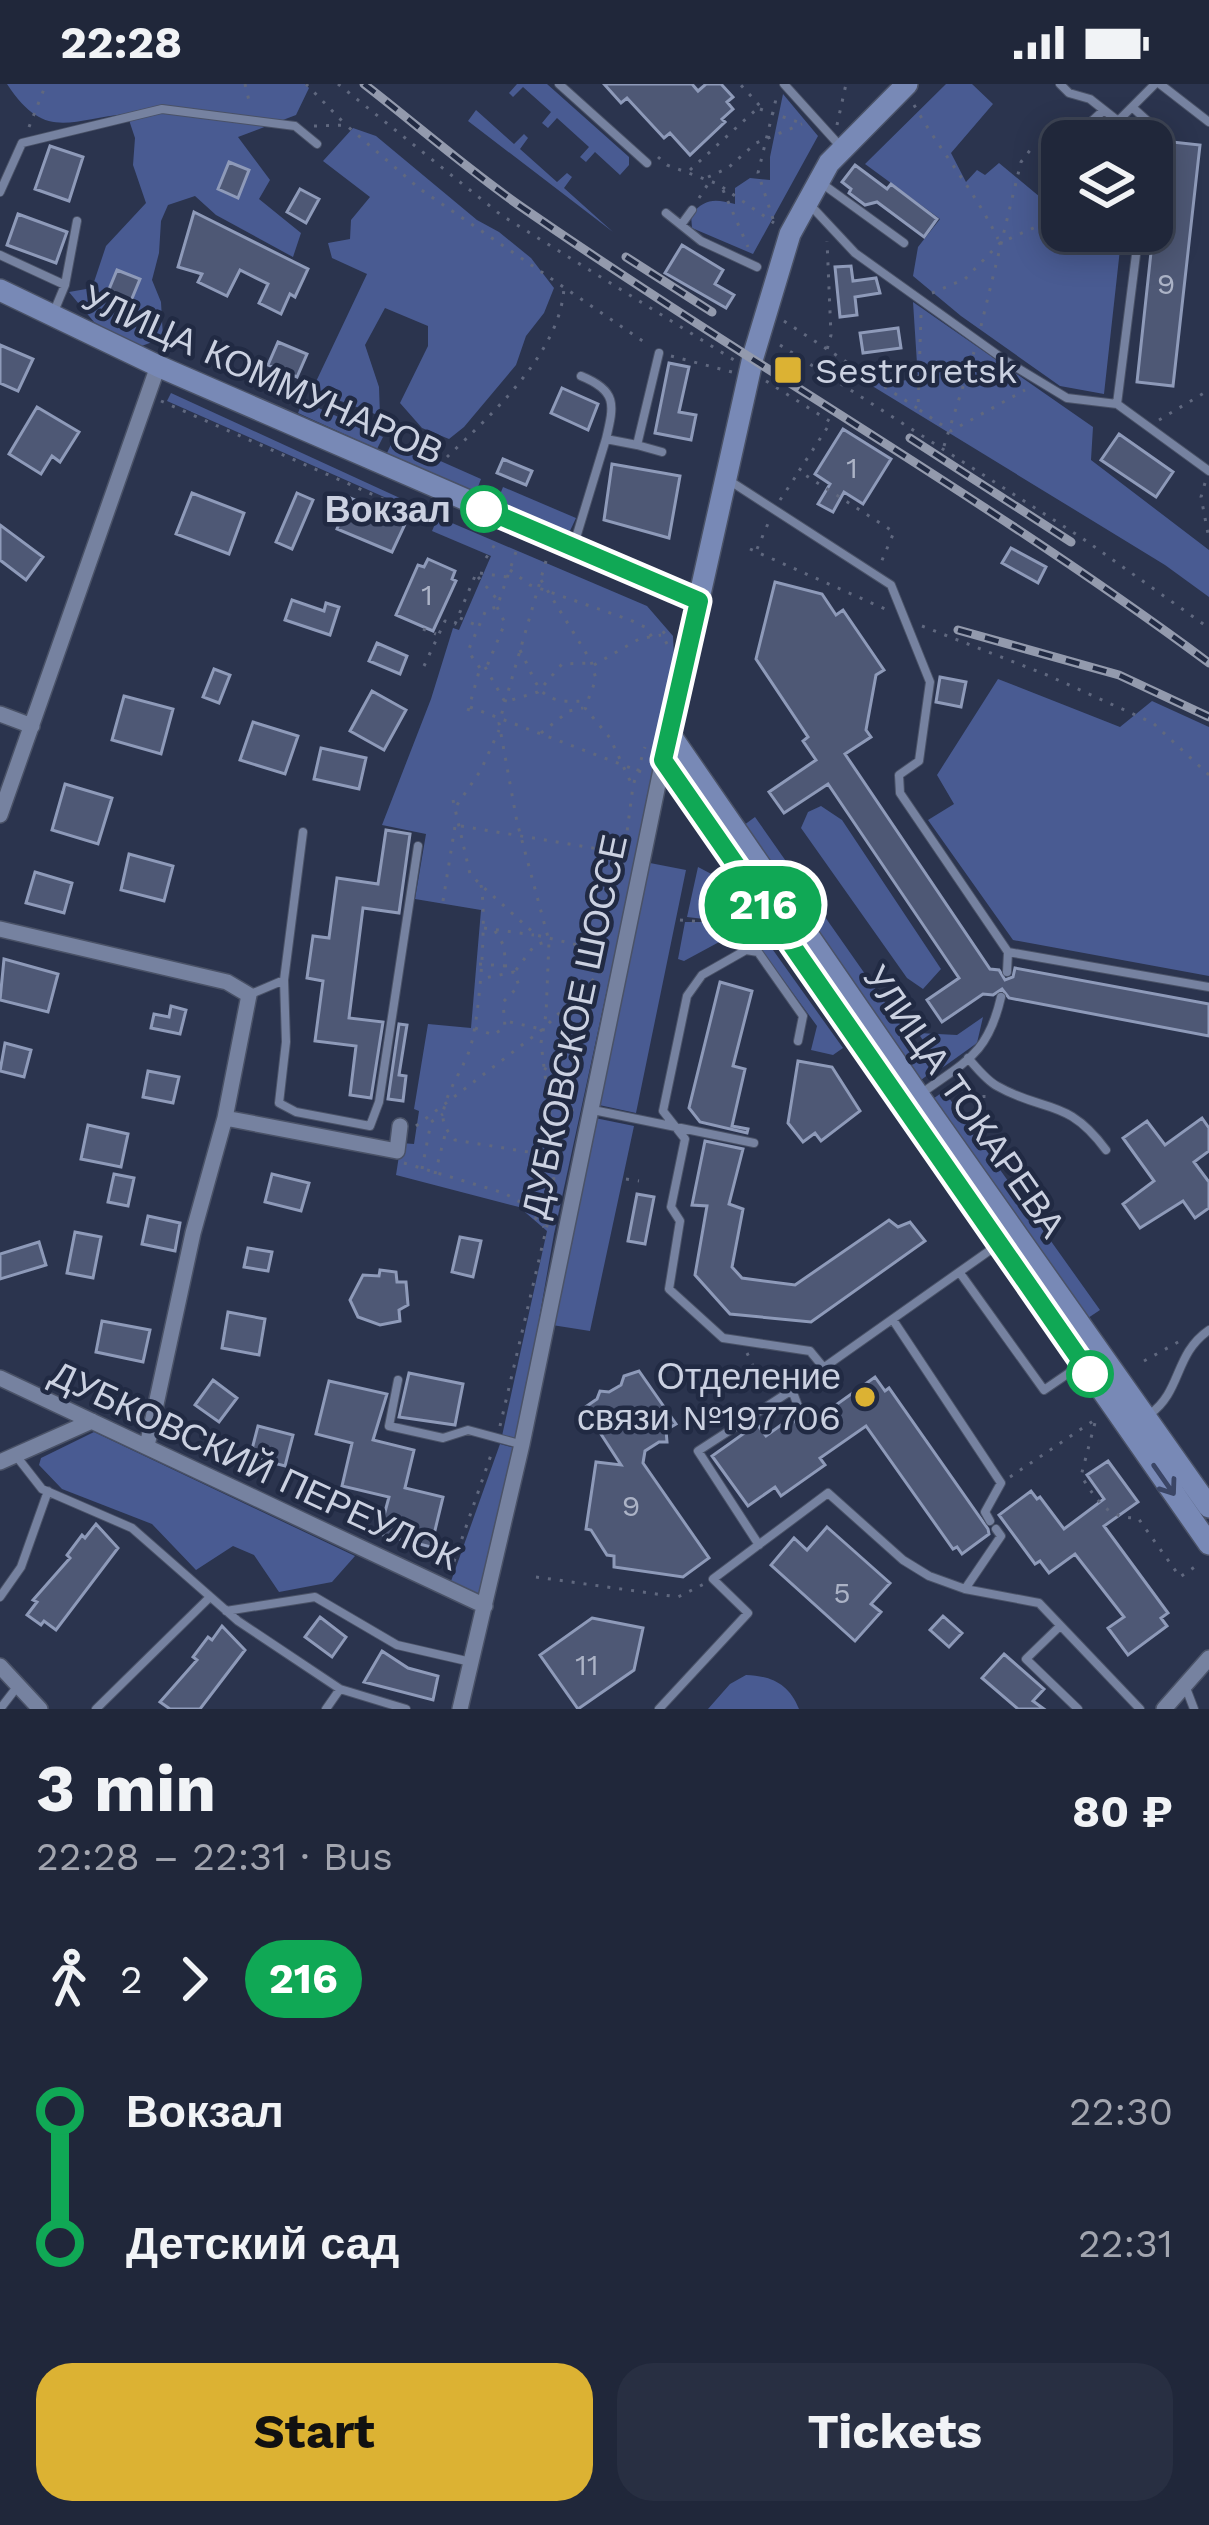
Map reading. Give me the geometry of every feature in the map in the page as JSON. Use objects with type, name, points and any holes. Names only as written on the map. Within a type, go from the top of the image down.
[{"type":"main road","name":"ДУБКОВСКОЕ ШОССЕ","points":[[656,767],[669,733],[726,478],[745,359],[790,234],[839,137],[910,94]]},
{"type":"main road","name":"УЛИЦА КОММУНАРОВ","points":[[0,290],[158,366],[699,601]]},
{"type":"main road","name":"УЛИЦА ТОКАРЕВА","points":[[669,733],[911,1101]]},
{"type":"main road","name":"УЛИЦА ТОКАРЕВА","points":[[656,767],[911,1101],[1137,1423],[1209,1507]]},
{"type":"main road","name":"УЛИЦА ТОКАРЕВА","points":[[1137,1423],[1204,1554]]},
{"type":"street","points":[[0,815],[158,366]]},
{"type":"street","points":[[0,714],[32,726]]},
{"type":"street","name":"ДУБКОВСКОЕ ШОССЕ","points":[[460,1709],[522,1444],[584,1106],[643,856],[656,767]]},
{"type":"street","points":[[0,929],[227,982],[250,994],[225,1118],[185,1239],[147,1446]]},
{"type":"street","points":[[225,1118],[397,1150],[400,1126]]},
{"type":"street","name":"ДУБКОВСКИЙ ПЕРЕУЛОК","points":[[0,1378],[485,1606]]},
{"type":"street","points":[[0,1462],[92,1421]]},
{"type":"street","points":[[1165,1709],[1209,1658]]},
{"type":"street","points":[[0,1666],[40,1709]]},
{"type":"lane","points":[[559,84],[646,163]]},
{"type":"lane","points":[[783,84],[839,137]]},
{"type":"lane","points":[[1060,84],[1118,121],[1157,84],[1209,122]]},
{"type":"lane","points":[[1132,107],[1147,120]]},
{"type":"lane","points":[[0,192],[22,143],[162,109],[295,126],[317,144]]},
{"type":"lane","points":[[1093,120],[1104,110]]},
{"type":"lane","points":[[818,180],[904,244]]},
{"type":"lane","points":[[806,202],[855,253],[1037,380],[1067,398],[1117,404],[1209,471]]},
{"type":"lane","points":[[681,225],[692,210]]},
{"type":"lane","points":[[666,213],[701,241],[756,266]]},
{"type":"lane","points":[[52,315],[64,285],[77,221]]},
{"type":"lane","points":[[1117,404],[1136,252]]},
{"type":"lane","points":[[0,255],[64,285]]},
{"type":"lane","points":[[637,445],[659,353]]},
{"type":"lane","points":[[572,548],[613,411],[604,387],[581,376]]},
{"type":"lane","points":[[606,439],[662,452]]},
{"type":"lane","points":[[726,478],[891,585],[930,682],[919,760],[899,775],[900,793],[1008,952],[1006,972]]},
{"type":"lane","points":[[303,832],[284,980],[286,1042],[279,1103],[296,1112],[370,1126],[380,1102],[418,846]]},
{"type":"lane","points":[[798,1041],[803,1016],[758,952],[746,950],[702,976],[687,996],[663,1112],[685,1139],[671,1207],[680,1221],[669,1288],[723,1338],[810,1352],[824,1368]]},
{"type":"lane","points":[[1008,952],[1209,987]]},
{"type":"lane","points":[[250,994],[284,980]]},
{"type":"lane","points":[[911,1101],[985,1044],[1001,997]]},
{"type":"lane","points":[[968,1058],[996,1086],[1069,1111],[1106,1150]]},
{"type":"lane","points":[[584,1106],[754,1143]]},
{"type":"lane","points":[[759,1545],[698,1451],[1008,1237]]},
{"type":"lane","points":[[960,1273],[1044,1390],[1092,1358]]},
{"type":"lane","points":[[892,1320],[1001,1483],[985,1512],[1001,1536],[965,1589]]},
{"type":"lane","points":[[1137,1423],[1168,1396],[1183,1354],[1209,1330]]},
{"type":"lane","points":[[398,1379],[388,1426],[443,1438],[468,1430],[522,1444]]},
{"type":"lane","points":[[792,1390],[800,1414]]},
{"type":"lane","points":[[17,1457],[48,1491],[133,1528],[225,1611],[340,1689],[406,1709]]},
{"type":"lane","points":[[0,1597],[21,1567],[48,1491]]},
{"type":"lane","points":[[658,1709],[748,1613],[713,1579],[828,1493],[903,1560],[929,1576],[965,1589],[1039,1603],[1140,1709]]},
{"type":"lane","points":[[225,1611],[315,1597],[397,1646],[472,1662]]},
{"type":"lane","points":[[96,1709],[209,1598]]},
{"type":"lane","points":[[1060,1626],[1026,1659],[1078,1709]]},
{"type":"lane","points":[[0,1709],[18,1685]]},
{"type":"lane","points":[[1185,1685],[1194,1709]]},
{"type":"lane","points":[[326,1709],[340,1689]]},
{"type":"path","points":[[22,143],[46,84]]},
{"type":"path","points":[[245,84],[248,120]]},
{"type":"path","points":[[306,84],[420,189],[659,353],[734,372]]},
{"type":"path","points":[[338,84],[501,215],[745,359]]},
{"type":"path","points":[[692,210],[708,178],[728,168],[751,146],[803,124],[772,116],[740,84]]},
{"type":"path","points":[[758,107],[688,171],[720,185],[774,225],[758,173],[783,84]]},
{"type":"path","points":[[839,137],[846,84]]},
{"type":"path","points":[[910,94],[939,148],[981,203],[1000,243]]},
{"type":"path","points":[[295,126],[346,125]]},
{"type":"path","points":[[942,449],[978,340],[1021,162],[1034,145]]},
{"type":"path","points":[[720,185],[756,266]]},
{"type":"path","points":[[821,372],[829,348],[826,221]]},
{"type":"path","points":[[447,457],[503,403],[527,371],[563,309],[564,284]]},
{"type":"path","points":[[780,318],[918,409]]},
{"type":"path","points":[[773,341],[1082,538],[1209,628]]},
{"type":"path","points":[[762,379],[831,422],[799,472],[894,532],[864,599]]},
{"type":"path","points":[[951,431],[1013,399],[1037,380]]},
{"type":"path","points":[[1147,426],[1209,390]]},
{"type":"path","points":[[148,395],[428,520]]},
{"type":"path","points":[[1209,471],[1201,497],[1209,539]]},
{"type":"path","points":[[486,558],[498,540]]},
{"type":"path","points":[[505,702],[468,652],[486,610],[498,604],[518,549]]},
{"type":"path","points":[[750,549],[1153,723],[1209,775]]},
{"type":"path","points":[[445,1587],[497,1438],[550,1211],[555,1148],[543,1066],[549,939],[521,837],[500,728],[546,561]]},
{"type":"path","points":[[478,575],[511,574],[630,620],[652,637]]},
{"type":"path","points":[[478,575],[506,623],[483,667],[469,709],[638,770],[656,767]]},
{"type":"path","points":[[424,666],[445,620],[455,624],[478,575]]},
{"type":"path","points":[[540,733],[568,710],[585,704],[596,679],[592,664],[541,578]]},
{"type":"path","points":[[458,617],[478,626]]},
{"type":"path","points":[[505,702],[532,696],[562,664],[592,664],[670,627]]},
{"type":"path","points":[[423,629],[438,635]]},
{"type":"path","points":[[662,634],[667,651]]},
{"type":"path","points":[[520,650],[552,701],[585,704],[610,738],[633,786]]},
{"type":"path","points":[[455,808],[481,770],[500,728]]},
{"type":"path","points":[[621,877],[633,786],[646,740]]},
{"type":"path","points":[[453,800],[470,874],[536,935]]},
{"type":"path","points":[[443,901],[458,816]]},
{"type":"path","points":[[460,826],[643,856]]},
{"type":"path","points":[[435,1174],[446,1129],[443,1114],[474,1028],[483,928],[481,885]]},
{"type":"path","points":[[680,920],[759,927]]},
{"type":"path","points":[[483,928],[615,950],[608,982]]},
{"type":"path","points":[[494,930],[504,946],[506,974]]},
{"type":"path","points":[[478,979],[514,972],[534,946],[549,939]]},
{"type":"path","points":[[400,1126],[417,1126],[543,1029],[612,962]]},
{"type":"path","points":[[479,964],[508,967]]},
{"type":"path","points":[[507,1022],[503,1002],[519,986],[514,972]]},
{"type":"path","points":[[507,1022],[543,1029]]},
{"type":"path","points":[[474,1028],[493,1035],[507,1022]]},
{"type":"path","points":[[543,1066],[568,1083],[583,1086]]},
{"type":"path","points":[[983,1134],[984,1075]]},
{"type":"path","points":[[555,1148],[584,1106]]},
{"type":"path","points":[[422,1171],[431,1122],[443,1114]]},
{"type":"path","points":[[446,1129],[455,1140],[555,1156]]},
{"type":"path","points":[[397,1150],[407,1167],[504,1192],[545,1228]]},
{"type":"path","points":[[424,1159],[438,1162]]},
{"type":"path","points":[[626,1179],[640,1181]]},
{"type":"path","points":[[528,1211],[550,1211]]},
{"type":"path","points":[[1144,1361],[1176,1341],[1194,1340]]},
{"type":"path","points":[[740,1341],[770,1404]]},
{"type":"path","points":[[1001,1483],[1096,1419],[1081,1476],[1102,1507],[1119,1519],[1138,1518],[1180,1577],[1204,1554]]},
{"type":"path","points":[[536,1577],[678,1597],[713,1579]]},
{"type":"shaded area","points":[[7,84],[305,84],[309,88],[296,115],[238,137],[270,180],[259,199],[301,233],[293,257],[216,215],[195,196],[168,205],[161,221],[152,280],[161,302],[163,338],[139,347],[94,322],[69,292],[92,288],[106,246],[146,203],[133,165],[135,138],[127,114],[74,122],[47,120],[34,114]]},
{"type":"shaded area","points":[[517,84],[547,84],[629,157],[629,165],[620,175],[595,152],[586,162],[580,157],[589,147],[557,118],[548,128],[542,123],[551,112],[523,87],[513,97],[509,93]]},
{"type":"shaded area","points":[[946,84],[972,84],[993,104],[951,153],[966,182],[977,170],[985,175],[999,163],[1041,198],[1041,252],[1120,252],[1104,394],[1060,386],[913,276],[918,247],[940,219],[865,164]]},
{"type":"shaded area","points":[[783,94],[818,136],[753,254],[692,228],[691,215],[711,201],[735,204],[735,188],[750,178],[770,180]]},
{"type":"shaded area","points":[[476,110],[514,144],[524,134],[528,138],[520,149],[557,182],[567,173],[572,177],[564,188],[613,232],[468,121]]},
{"type":"shaded area","points":[[353,128],[376,136],[477,220],[499,232],[531,258],[554,288],[544,313],[526,336],[516,365],[449,439],[422,428],[400,403],[428,346],[428,326],[385,308],[365,345],[379,387],[380,416],[312,390],[367,274],[332,258],[328,243],[350,239],[351,220],[370,197],[323,161]]},
{"type":"shaded area","points":[[913,302],[1093,427],[1091,460],[1209,550],[1209,597],[1165,565],[869,384],[918,379]]},
{"type":"shaded area","points":[[171,393],[402,499],[400,504],[167,401]]},
{"type":"shaded area","points":[[303,401],[383,437],[377,449],[298,413]]},
{"type":"shaded area","points":[[393,440],[481,479],[476,492],[387,453]]},
{"type":"shaded area","points":[[503,487],[576,518],[569,533],[497,502]]},
{"type":"shaded area","points":[[438,517],[647,606],[673,636],[674,656],[679,657],[554,1234],[518,1439],[502,1436],[547,1231],[519,1207],[396,1175],[401,1143],[414,1144],[419,1111],[414,1109],[428,1024],[471,1028],[481,910],[415,899],[426,834],[382,825],[453,628],[459,630],[491,556],[432,531]]},
{"type":"shaded area","points":[[998,679],[1120,727],[1152,701],[1209,727],[1209,976],[1013,940],[928,820],[954,804],[937,775]]},
{"type":"shaded area","points":[[821,806],[842,820],[941,969],[923,989],[907,978],[801,828],[808,812]]},
{"type":"shaded area","points":[[755,817],[933,1071],[917,1083],[740,828]]},
{"type":"shaded area","points":[[650,863],[686,870],[636,1113],[599,1105]]},
{"type":"shaded area","points":[[698,867],[721,879],[755,925],[687,917]]},
{"type":"shaded area","points":[[685,922],[717,922],[760,932],[757,945],[734,934],[684,961],[678,959]]},
{"type":"shaded area","points":[[763,936],[843,1048],[833,1055],[811,1050],[817,1026],[760,948]]},
{"type":"shaded area","points":[[983,1017],[977,1043],[942,1068],[918,1033],[957,1035]]},
{"type":"shaded area","points":[[944,1091],[1100,1310],[1085,1320],[930,1101]]},
{"type":"shaded area","points":[[595,1118],[634,1126],[590,1331],[552,1325]]},
{"type":"shaded area","points":[[94,1432],[355,1556],[332,1582],[279,1592],[254,1555],[233,1546],[196,1570],[152,1524],[62,1489],[39,1465],[41,1458]]},
{"type":"shaded area","points":[[500,1444],[515,1448],[482,1598],[450,1584]]},
{"type":"shaded area","points":[[746,1675],[778,1683],[799,1709],[708,1709],[730,1684]]},
{"type":"building","points":[[604,84],[692,84],[698,91],[706,84],[721,84],[733,97],[727,102],[733,109],[690,155],[670,133],[664,138],[627,98],[621,103]]},
{"type":"building","points":[[1173,142],[1200,145],[1173,386],[1137,382],[1151,252],[1173,252]]},
{"type":"building","points":[[50,146],[83,157],[69,201],[35,189]]},
{"type":"building","points":[[229,162],[249,170],[238,198],[218,189]]},
{"type":"building","points":[[855,165],[887,189],[891,184],[937,219],[924,237],[877,202],[865,205],[849,193],[851,189],[842,182]]},
{"type":"building","points":[[300,189],[319,199],[306,223],[287,212]]},
{"type":"building","points":[[194,212],[308,269],[281,314],[259,303],[268,284],[240,270],[227,296],[198,282],[202,274],[178,267]]},
{"type":"building","points":[[18,214],[67,232],[56,263],[7,245]]},
{"type":"building","points":[[682,245],[723,270],[715,284],[734,295],[726,308],[665,273]]},
{"type":"building","points":[[851,266],[853,281],[876,278],[880,293],[855,297],[857,315],[840,317],[835,267]]},
{"type":"building","points":[[117,270],[140,279],[128,308],[105,299]]},
{"type":"building","points":[[898,328],[901,348],[863,353],[860,333]]},
{"type":"building","points":[[278,342],[307,354],[297,377],[268,365]]},
{"type":"building","points":[[0,345],[33,359],[18,391],[0,383]]},
{"type":"building","points":[[669,363],[689,367],[679,412],[696,415],[691,440],[655,433]]},
{"type":"building","points":[[562,388],[598,404],[588,430],[551,413]]},
{"type":"building","points":[[37,407],[79,432],[60,462],[52,456],[41,474],[9,454]]},
{"type":"building","points":[[843,429],[891,459],[863,504],[844,492],[833,512],[818,504],[830,484],[815,474]]},
{"type":"building","points":[[1119,434],[1173,472],[1156,497],[1101,460]]},
{"type":"building","points":[[503,459],[532,471],[526,485],[497,473]]},
{"type":"building","points":[[612,464],[680,476],[669,538],[604,520]]},
{"type":"building","points":[[192,493],[244,513],[229,554],[176,534]]},
{"type":"building","points":[[297,493],[313,500],[292,549],[276,542]]},
{"type":"building","points":[[350,498],[406,522],[392,552],[337,529]]},
{"type":"building","points":[[0,525],[43,557],[26,580],[0,560]]},
{"type":"building","points":[[1011,548],[1046,567],[1038,583],[1002,563]]},
{"type":"building","points":[[428,559],[455,571],[452,579],[456,581],[433,631],[396,615],[418,565],[424,567]]},
{"type":"building","points":[[775,582],[822,594],[836,615],[843,610],[884,670],[876,675],[866,730],[871,737],[845,754],[990,969],[999,970],[1005,980],[1013,977],[1015,968],[1209,1004],[1209,1036],[1009,998],[1002,989],[983,994],[942,1022],[927,1000],[959,978],[828,784],[784,813],[769,792],[816,760],[803,741],[808,737],[756,659]]},
{"type":"building","points":[[292,600],[324,611],[326,603],[339,607],[330,635],[285,620]]},
{"type":"building","points":[[377,643],[407,656],[400,674],[369,661]]},
{"type":"building","points":[[214,669],[230,675],[219,703],[203,697]]},
{"type":"building","points":[[940,677],[966,682],[961,707],[936,702]]},
{"type":"building","points":[[372,691],[406,710],[384,750],[350,731]]},
{"type":"building","points":[[124,696],[173,709],[161,754],[112,740]]},
{"type":"building","points":[[253,722],[298,736],[285,774],[240,760]]},
{"type":"building","points":[[321,748],[366,758],[359,789],[314,779]]},
{"type":"building","points":[[65,784],[112,798],[98,844],[52,830]]},
{"type":"building","points":[[386,830],[410,834],[399,913],[363,908],[349,1018],[383,1022],[371,1098],[350,1095],[356,1046],[315,1041],[323,981],[307,978],[313,936],[329,938],[337,878],[378,884]]},
{"type":"building","points":[[129,854],[173,866],[164,901],[121,890]]},
{"type":"building","points":[[35,872],[72,883],[64,913],[26,903]]},
{"type":"building","points":[[4,959],[58,974],[48,1012],[0,1000]]},
{"type":"building","points":[[720,982],[752,991],[733,1066],[745,1069],[732,1126],[748,1129],[747,1133],[700,1122],[689,1108]]},
{"type":"building","points":[[171,1006],[186,1010],[180,1034],[151,1028],[154,1014],[169,1017]]},
{"type":"building","points":[[399,1024],[407,1025],[399,1075],[406,1076],[403,1101],[388,1099]]},
{"type":"building","points":[[5,1043],[31,1050],[24,1077],[0,1071]]},
{"type":"building","points":[[798,1061],[832,1067],[860,1111],[821,1141],[815,1133],[803,1142],[788,1123]]},
{"type":"building","points":[[148,1071],[179,1077],[173,1103],[143,1097]]},
{"type":"building","points":[[1202,1118],[1209,1128],[1209,1151],[1194,1162],[1209,1182],[1209,1208],[1195,1218],[1183,1201],[1140,1228],[1123,1204],[1154,1181],[1123,1138],[1147,1121],[1165,1145]]},
{"type":"building","points":[[88,1125],[128,1134],[121,1167],[81,1159]]},
{"type":"building","points":[[705,1141],[743,1149],[729,1204],[743,1209],[732,1267],[742,1278],[795,1285],[889,1220],[898,1227],[910,1222],[925,1241],[811,1322],[730,1314],[695,1275],[707,1206],[692,1205]]},
{"type":"building","points":[[114,1174],[134,1178],[128,1206],[108,1202]]},
{"type":"building","points":[[272,1174],[309,1183],[301,1211],[265,1202]]},
{"type":"building","points":[[637,1194],[654,1197],[645,1244],[628,1241]]},
{"type":"building","points":[[148,1216],[180,1223],[175,1251],[142,1244]]},
{"type":"building","points":[[75,1232],[101,1237],[93,1278],[67,1273]]},
{"type":"building","points":[[460,1237],[481,1241],[473,1277],[452,1272]]},
{"type":"building","points":[[39,1242],[46,1265],[0,1279],[0,1254]]},
{"type":"building","points":[[248,1248],[272,1252],[268,1271],[244,1267]]},
{"type":"building","points":[[380,1270],[396,1272],[397,1282],[406,1282],[408,1305],[399,1310],[400,1321],[380,1325],[358,1317],[350,1300],[363,1275],[379,1276]]},
{"type":"building","points":[[228,1312],[265,1319],[259,1355],[222,1348]]},
{"type":"building","points":[[102,1321],[150,1330],[143,1362],[96,1352]]},
{"type":"building","points":[[639,1371],[676,1424],[666,1430],[667,1442],[645,1451],[643,1463],[709,1558],[683,1577],[614,1567],[614,1556],[607,1555],[586,1529],[596,1462],[621,1465],[584,1408],[600,1391],[609,1392],[621,1385],[624,1376]]},
{"type":"building","points":[[409,1373],[463,1384],[455,1425],[399,1417]]},
{"type":"building","points":[[875,1377],[885,1391],[889,1388],[988,1529],[989,1534],[962,1554],[957,1547],[953,1549],[866,1426],[820,1458],[825,1465],[781,1496],[775,1487],[748,1506],[712,1456],[757,1424],[766,1436],[792,1417],[801,1430]]},
{"type":"building","points":[[213,1380],[237,1398],[219,1422],[195,1405]]},
{"type":"building","points":[[329,1381],[387,1394],[373,1440],[414,1450],[405,1488],[443,1497],[431,1547],[379,1534],[389,1497],[342,1486],[352,1443],[316,1434]]},
{"type":"building","points":[[258,1426],[293,1435],[285,1466],[250,1457]]},
{"type":"building","points":[[1108,1461],[1138,1502],[1104,1526],[1168,1613],[1161,1618],[1167,1626],[1128,1655],[1108,1628],[1124,1617],[1075,1554],[1049,1573],[1040,1561],[1035,1564],[999,1515],[1031,1491],[1064,1529],[1104,1499],[1087,1475]]},
{"type":"building","points":[[96,1524],[118,1548],[56,1630],[44,1621],[41,1625],[27,1615],[37,1602],[33,1600],[70,1558],[67,1555],[82,1535],[85,1538]]},
{"type":"building","points":[[827,1527],[890,1583],[871,1604],[881,1612],[855,1641],[771,1565],[794,1538],[807,1550]]},
{"type":"building","points":[[943,1616],[962,1633],[949,1647],[930,1630]]},
{"type":"building","points":[[320,1617],[346,1637],[332,1657],[305,1637]]},
{"type":"building","points":[[592,1618],[643,1628],[634,1670],[578,1709],[540,1655]]},
{"type":"building","points":[[222,1626],[245,1650],[200,1709],[170,1709],[160,1702],[197,1660],[193,1657],[208,1637],[212,1640]]},
{"type":"building","points":[[382,1651],[408,1668],[438,1676],[433,1700],[364,1682]]},
{"type":"building","points":[[1004,1654],[1044,1689],[1033,1701],[1044,1709],[1018,1709],[982,1678]]},
{"type":"railway","points":[[364,84],[523,208],[1040,545],[1209,663]]},
{"type":"railway","points":[[626,257],[712,312]]},
{"type":"railway","points":[[910,438],[1071,542]]},
{"type":"railway","points":[[958,630],[1119,675],[1209,717]]},
{"type":"bus line","name":"216","points":[[484,509],[699,601],[663,760],[1090,1374]]},
{"type":"place","name":"Sestroretsk","points":[[788,370]]},
{"type":"place","name":"Вокзал","points":[[484,509]]},
{"type":"place","name":"Отделение связи №197706","points":[[865,1397]]}]
